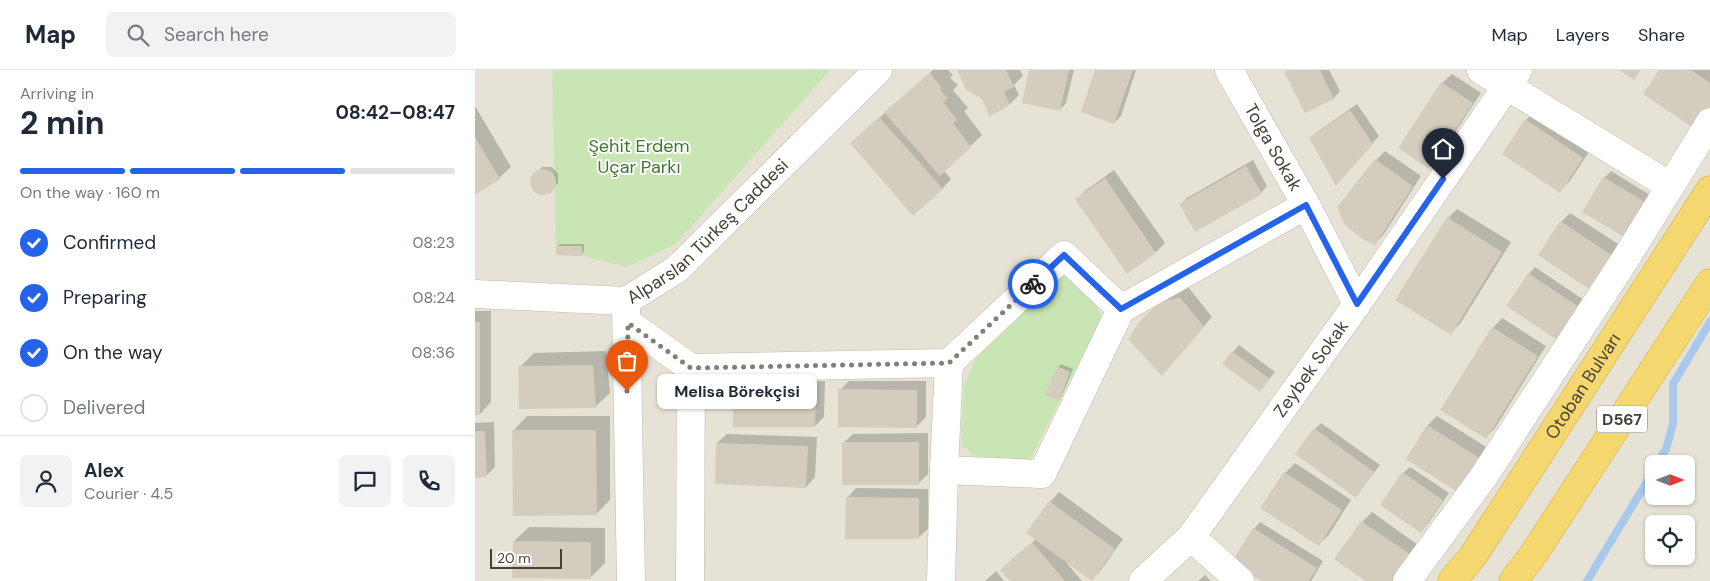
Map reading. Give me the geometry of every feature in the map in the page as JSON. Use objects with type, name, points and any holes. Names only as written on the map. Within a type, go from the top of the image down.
[{"type":"highway","name":"Otoban Bulvarı","points":[[1452,581],[1473,556],[1710,190]]},
{"type":"highway","name":"D567","points":[[1513,581],[1533,555],[1710,283]]},
{"type":"street","name":"Tolga Sokak","points":[[1229,70],[1306,205],[1357,304]]},
{"type":"street","points":[[1481,70],[1513,78],[1670,186]]},
{"type":"street","name":"Alparslan Türkeş Caddesi","points":[[475,294],[627,312],[677,269],[876,73]]},
{"type":"street","name":"Zeybek Sokak","points":[[1143,581],[1191,537],[1357,304],[1513,78]]},
{"type":"street","points":[[1407,581],[1484,476],[1626,258],[1710,122]]},
{"type":"street","points":[[944,470],[1042,474],[1121,309],[1306,205]]},
{"type":"street","points":[[627,312],[691,368],[949,363],[1064,255],[1121,309]]},
{"type":"street","points":[[627,312],[631,581]]},
{"type":"street","points":[[941,581],[949,363]]},
{"type":"street","points":[[690,581],[691,368]]},
{"type":"street","points":[[1191,537],[1241,581]]},
{"type":"shaded area","points":[[475,70],[1710,70],[1710,581],[475,581]]},
{"type":"green space","name":"Şehit Erdem Uçar Parkı","points":[[552,70],[830,70],[676,244],[627,267],[582,256],[581,246],[556,246]]},
{"type":"green space","points":[[1066,272],[1089,294],[1102,317],[1028,463],[982,462],[961,445],[964,386],[976,358]]},
{"type":"building","points":[[957,70],[1006,70],[1014,87],[1004,92],[1010,105],[989,117],[982,99],[966,90]]},
{"type":"building","points":[[1029,70],[1069,70],[1060,111],[1022,103]]},
{"type":"building","points":[[1095,70],[1133,70],[1114,124],[1081,112]]},
{"type":"building","points":[[1288,70],[1320,70],[1334,99],[1305,113],[1284,72]]},
{"type":"building","points":[[1619,70],[1641,70],[1634,80]]},
{"type":"building","points":[[1659,70],[1691,70],[1710,83],[1710,110],[1696,130],[1643,94]]},
{"type":"building","points":[[930,73],[942,88],[940,90],[948,98],[943,102],[957,120],[953,123],[971,147],[940,176],[884,112]]},
{"type":"building","points":[[1441,82],[1473,103],[1429,169],[1398,148]]},
{"type":"building","points":[[1350,110],[1373,144],[1336,186],[1309,138]]},
{"type":"building","points":[[879,117],[943,189],[913,216],[850,143]]},
{"type":"building","points":[[1525,119],[1583,158],[1560,193],[1502,154]]},
{"type":"building","points":[[475,137],[500,179],[475,195]]},
{"type":"building","points":[[1375,159],[1413,186],[1375,245],[1364,240],[1345,225],[1337,207]]},
{"type":"building","points":[[1246,166],[1262,194],[1195,232],[1179,204]]},
{"type":"building","points":[[543,169],[552,173],[556,182],[552,191],[543,195],[534,191],[530,182],[534,173]]},
{"type":"building","points":[[1603,177],[1645,202],[1624,237],[1582,212]]},
{"type":"building","points":[[1105,178],[1156,253],[1127,274],[1075,199]]},
{"type":"building","points":[[1447,217],[1502,252],[1451,335],[1395,300]]},
{"type":"building","points":[[1560,221],[1618,259],[1595,293],[1538,255]]},
{"type":"building","points":[[556,246],[582,246],[582,256],[556,255]]},
{"type":"building","points":[[1528,273],[1582,309],[1560,342],[1506,306]]},
{"type":"building","points":[[1180,297],[1204,327],[1162,376],[1128,339],[1139,322],[1158,303]]},
{"type":"building","points":[[475,322],[480,322],[480,415],[475,415]]},
{"type":"building","points":[[1492,327],[1538,356],[1486,439],[1440,410]]},
{"type":"building","points":[[1232,351],[1270,379],[1260,392],[1222,364]]},
{"type":"building","points":[[593,365],[596,408],[519,409],[518,366]]},
{"type":"building","points":[[1057,366],[1070,372],[1059,401],[1045,395]]},
{"type":"building","points":[[733,389],[816,390],[815,427],[733,427]]},
{"type":"building","points":[[838,389],[917,390],[917,428],[838,427]]},
{"type":"building","points":[[1427,425],[1486,462],[1464,496],[1406,459]]},
{"type":"building","points":[[1314,428],[1374,472],[1356,498],[1295,454]]},
{"type":"building","points":[[512,430],[596,430],[597,515],[513,516]]},
{"type":"building","points":[[475,431],[485,431],[487,477],[475,478]]},
{"type":"building","points":[[842,442],[919,442],[919,485],[842,485]]},
{"type":"building","points":[[716,443],[808,446],[806,488],[715,484]]},
{"type":"building","points":[[1284,472],[1342,510],[1319,546],[1260,508]]},
{"type":"building","points":[[1402,472],[1443,500],[1421,533],[1380,505]]},
{"type":"building","points":[[846,497],[919,498],[919,539],[845,539]]},
{"type":"building","points":[[1049,501],[1115,549],[1092,581],[1026,533]]},
{"type":"building","points":[[1361,521],[1410,554],[1392,581],[1365,581],[1334,559]]},
{"type":"building","points":[[1253,528],[1317,568],[1309,581],[1261,581],[1231,563]]},
{"type":"building","points":[[513,541],[591,542],[591,579],[512,578]]},
{"type":"building","points":[[1032,542],[1065,581],[1010,581],[1000,570]]},
{"type":"waterway","points":[[1662,455],[1673,424],[1673,384],[1710,322]]},
{"type":"waterway","points":[[1587,581],[1645,485]]},
{"type":"way so far","points":[[627,391],[628,323],[691,368],[949,363],[1033,284]]},
{"type":"place","name":"Melisa Börekçisi","points":[[627,391]]},
{"type":"route","points":[[1033,284],[1064,255],[1121,309],[1306,205],[1357,304],[1443,179]]}]
